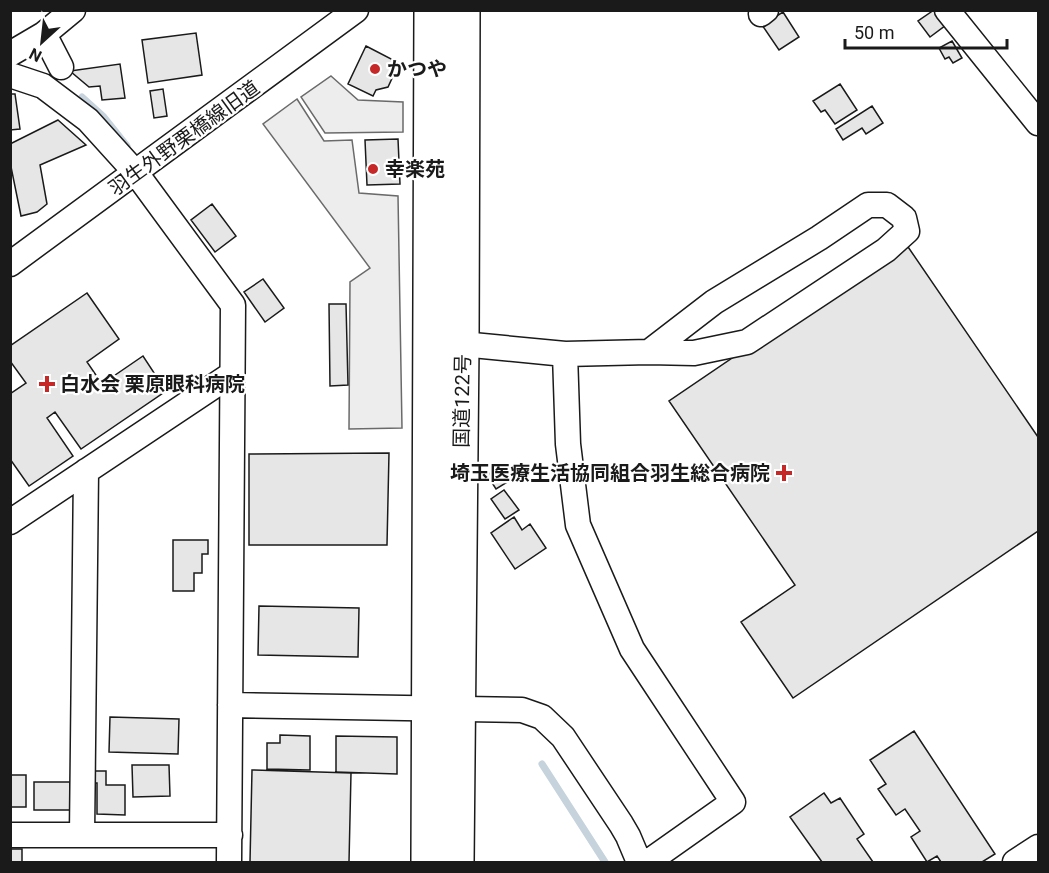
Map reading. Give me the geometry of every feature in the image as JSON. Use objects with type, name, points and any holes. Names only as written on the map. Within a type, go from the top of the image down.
[{"type":"highway","name":"国道122号","points":[[431,10],[444,707],[457,862]]},
{"type":"highway","name":"国道122号","points":[[428,862],[444,707],[462,344],[463,10]]},
{"type":"street","points":[[10,54],[44,34],[73,10]]},
{"type":"street","name":"羽生外野栗橋線旧道","points":[[10,264],[356,10]]},
{"type":"street","points":[[947,10],[1038,123]]},
{"type":"street","points":[[44,34],[61,67]]},
{"type":"street","points":[[10,75],[43,86],[88,120],[136,173],[233,305],[230,862]]},
{"type":"street","points":[[462,344],[565,354],[694,353],[747,342],[886,250],[907,231],[904,218],[887,205],[868,205],[819,238],[714,302],[649,352]]},
{"type":"street","points":[[565,354],[568,444],[578,525],[632,650],[733,802],[648,862]]},
{"type":"street","points":[[10,522],[232,374]]},
{"type":"street","points":[[82,835],[86,471]]},
{"type":"street","points":[[230,705],[444,707],[522,710],[542,717],[563,737],[628,836],[639,862]]},
{"type":"street","points":[[10,835],[230,835]]},
{"type":"street","points":[[1015,862],[1038,847]]},
{"type":"shaded area","points":[[331,76],[358,100],[403,102],[403,132],[325,133],[301,97]]},
{"type":"shaded area","points":[[297,99],[324,141],[352,140],[359,193],[398,196],[402,428],[349,429],[350,282],[370,268],[263,124]]},
{"type":"building","points":[[934,10],[946,25],[930,37],[918,21]]},
{"type":"building","points":[[783,12],[799,37],[779,50],[762,25]]},
{"type":"building","points":[[196,33],[202,75],[148,83],[142,40]]},
{"type":"building","points":[[952,41],[962,58],[953,63],[949,57],[945,59],[939,48]]},
{"type":"building","points":[[366,46],[399,63],[388,87],[376,90],[373,96],[348,84]]},
{"type":"building","points":[[120,64],[125,98],[102,100],[100,86],[89,87],[70,71]]},
{"type":"building","points":[[840,84],[857,110],[835,124],[825,110],[821,112],[813,101]]},
{"type":"building","points":[[163,89],[167,116],[154,118],[150,91]]},
{"type":"building","points":[[10,94],[15,94],[20,129],[10,130]]},
{"type":"building","points":[[872,106],[883,123],[866,134],[862,128],[843,140],[836,129]]},
{"type":"building","points":[[58,120],[86,145],[40,165],[47,204],[37,212],[21,216],[10,162],[10,144]]},
{"type":"building","points":[[398,139],[400,184],[367,185],[365,140]]},
{"type":"building","points":[[212,204],[236,236],[215,252],[191,220]]},
{"type":"building","points":[[904,241],[1038,437],[1038,531],[793,698],[741,622],[795,585],[669,401]]},
{"type":"building","points":[[263,279],[284,308],[265,322],[244,292]]},
{"type":"building","points":[[87,293],[119,339],[87,362],[102,384],[143,356],[166,391],[81,449],[55,412],[47,418],[73,456],[29,486],[10,459],[10,394],[26,383],[10,361],[10,346]]},
{"type":"building","points":[[329,304],[346,304],[348,385],[330,386]]},
{"type":"building","points":[[389,453],[387,545],[249,545],[249,454]]},
{"type":"building","points":[[504,464],[514,478],[496,489],[487,475]]},
{"type":"building","points":[[504,490],[519,510],[505,519],[491,499]]},
{"type":"building","points":[[514,517],[522,530],[530,524],[546,548],[515,569],[491,533]]},
{"type":"building","points":[[173,540],[208,540],[208,554],[202,554],[202,573],[194,573],[194,591],[173,591]]},
{"type":"building","points":[[259,606],[359,608],[358,657],[258,655]]},
{"type":"building","points":[[110,717],[179,719],[178,754],[109,752]]},
{"type":"building","points":[[914,731],[995,854],[982,862],[941,862],[937,856],[927,862],[911,837],[920,831],[905,809],[896,815],[878,789],[886,784],[870,760]]},
{"type":"building","points":[[280,735],[310,736],[310,770],[267,769],[267,743],[280,743]]},
{"type":"building","points":[[336,736],[397,737],[397,774],[336,772]]},
{"type":"building","points":[[132,765],[169,765],[170,796],[133,797]]},
{"type":"building","points":[[252,770],[351,773],[349,862],[250,862]]},
{"type":"building","points":[[93,771],[106,771],[106,785],[125,785],[125,815],[97,814],[97,783],[92,783]]},
{"type":"building","points":[[10,775],[26,775],[26,807],[10,807]]},
{"type":"building","points":[[34,782],[70,782],[70,810],[34,810]]},
{"type":"building","points":[[824,793],[831,803],[840,798],[864,834],[857,839],[873,862],[822,862],[790,817]]},
{"type":"building","points":[[10,849],[22,849],[22,862],[10,862]]},
{"type":"waterway","points":[[82,97],[103,116],[127,146]]},
{"type":"waterway","points":[[542,764],[605,862]]},
{"type":"place","name":"かつや","points":[[375,69]]},
{"type":"place","name":"幸楽苑","points":[[373,169]]},
{"type":"place","name":"白水会 栗原眼科病院","points":[[47,384]]},
{"type":"place","name":"埼玉医療生活協同組合羽生総合病院","points":[[784,473]]}]
